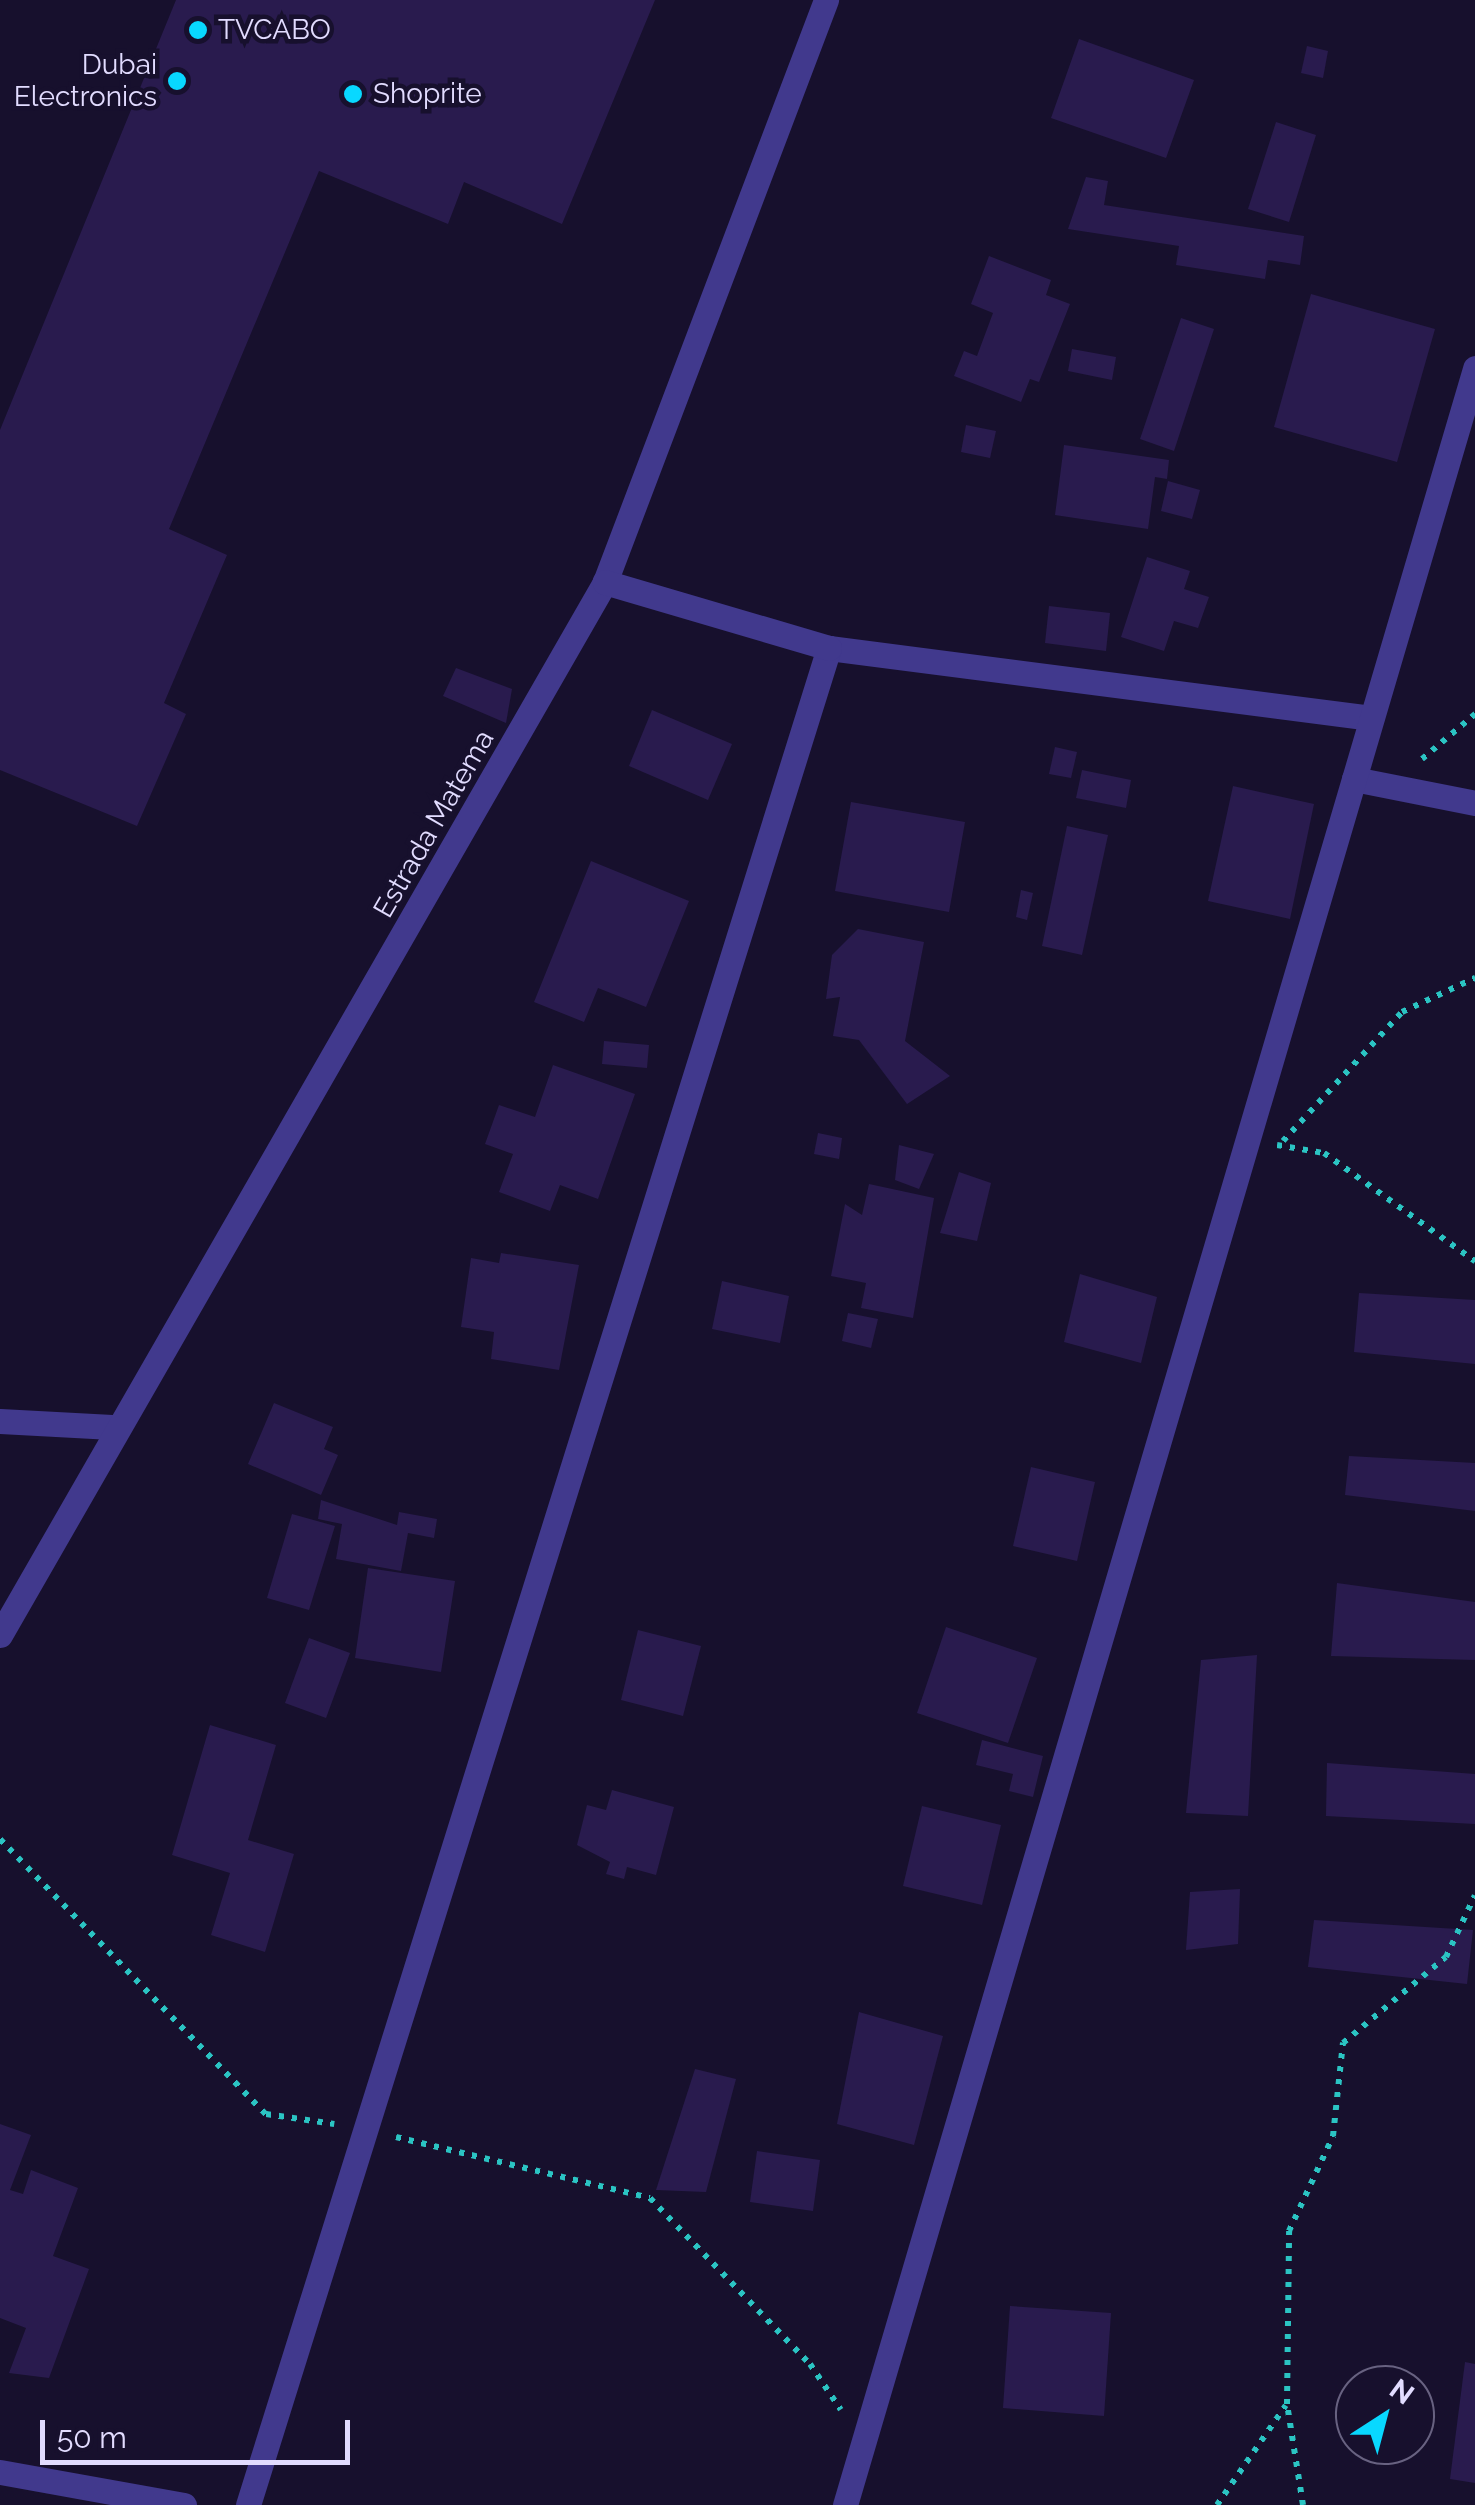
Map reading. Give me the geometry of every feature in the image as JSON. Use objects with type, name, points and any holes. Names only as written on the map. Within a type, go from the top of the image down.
[{"type":"street","name":"Estrada Matema","points":[[0,1635],[112,1427],[605,582],[826,0]]},
{"type":"street","points":[[845,2505],[1475,368]]},
{"type":"street","points":[[605,582],[828,648],[1372,718]]},
{"type":"street","points":[[248,2505],[358,2128],[828,648]]},
{"type":"street","points":[[1354,779],[1389,790],[1475,803]]},
{"type":"street","points":[[0,1420],[112,1427]]},
{"type":"street","points":[[0,2472],[184,2505]]},
{"type":"path","points":[[1389,790],[1475,714]]},
{"type":"path","points":[[1278,1146],[1402,1012],[1474,978]]},
{"type":"path","points":[[1247,1144],[1324,1153],[1475,1261]]},
{"type":"path","points":[[0,1839],[266,2114],[358,2128],[650,2198],[810,2364],[863,2445]]},
{"type":"path","points":[[1303,2505],[1287,2404],[1289,2230],[1333,2136],[1342,2043],[1446,1957],[1475,1896]]},
{"type":"path","points":[[1218,2505],[1287,2404]]},
{"type":"building","points":[[176,0],[655,0],[562,224],[464,182],[448,224],[319,171],[169,529],[227,555],[164,703],[186,714],[137,826],[0,770],[0,430]]},
{"type":"building","points":[[1079,39],[1194,80],[1166,158],[1051,118]]},
{"type":"building","points":[[1307,46],[1328,51],[1323,78],[1301,73]]},
{"type":"building","points":[[1276,122],[1316,135],[1289,222],[1248,209]]},
{"type":"building","points":[[1086,177],[1108,181],[1104,205],[1304,236],[1300,265],[1268,260],[1265,279],[1176,265],[1179,246],[1068,229]]},
{"type":"building","points":[[989,256],[1051,280],[1046,295],[1070,304],[1039,382],[1030,379],[1021,402],[954,376],[964,351],[977,356],[993,313],[971,304]]},
{"type":"building","points":[[1311,294],[1435,329],[1397,462],[1274,427]]},
{"type":"building","points":[[1181,318],[1214,329],[1174,451],[1140,439]]},
{"type":"building","points":[[1072,349],[1116,357],[1112,380],[1068,371]]},
{"type":"building","points":[[966,425],[996,431],[990,458],[961,452]]},
{"type":"building","points":[[1064,445],[1169,460],[1167,479],[1155,477],[1148,529],[1055,515]]},
{"type":"building","points":[[1168,481],[1200,490],[1192,519],[1161,511]]},
{"type":"building","points":[[1147,557],[1190,571],[1184,589],[1209,597],[1198,628],[1174,621],[1164,651],[1121,637]]},
{"type":"building","points":[[1049,606],[1110,613],[1106,651],[1045,643]]},
{"type":"building","points":[[456,668],[512,689],[506,723],[443,696]]},
{"type":"building","points":[[652,710],[732,744],[708,800],[629,766]]},
{"type":"building","points":[[1055,747],[1077,752],[1071,778],[1049,774]]},
{"type":"building","points":[[1082,770],[1131,780],[1126,808],[1076,798]]},
{"type":"building","points":[[1233,786],[1314,804],[1290,919],[1208,901]]},
{"type":"building","points":[[851,802],[965,822],[949,912],[835,891]]},
{"type":"building","points":[[1067,826],[1108,835],[1082,955],[1042,946]]},
{"type":"building","points":[[591,861],[689,901],[646,1007],[598,988],[584,1022],[534,1002]]},
{"type":"building","points":[[1021,890],[1033,893],[1027,920],[1016,917]]},
{"type":"building","points":[[858,929],[924,942],[905,1041],[950,1076],[907,1104],[859,1040],[833,1036],[840,997],[826,999],[832,955]]},
{"type":"building","points":[[604,1041],[649,1045],[647,1068],[602,1064]]},
{"type":"building","points":[[553,1065],[635,1094],[598,1199],[560,1185],[550,1211],[499,1192],[513,1154],[485,1144],[499,1105],[535,1117]]},
{"type":"building","points":[[818,1133],[842,1138],[839,1159],[814,1154]]},
{"type":"building","points":[[899,1145],[934,1154],[919,1189],[895,1180]]},
{"type":"building","points":[[959,1172],[991,1183],[977,1241],[940,1233]]},
{"type":"building","points":[[869,1184],[934,1198],[913,1318],[861,1308],[866,1283],[831,1276],[845,1204],[862,1215]]},
{"type":"building","points":[[501,1253],[579,1265],[559,1370],[491,1359],[494,1332],[461,1327],[471,1258],[499,1263]]},
{"type":"building","points":[[1080,1274],[1157,1297],[1141,1363],[1064,1342]]},
{"type":"building","points":[[722,1281],[789,1296],[780,1343],[712,1329]]},
{"type":"building","points":[[1359,1293],[1475,1300],[1475,1364],[1354,1352]]},
{"type":"building","points":[[848,1313],[878,1319],[871,1348],[842,1341]]},
{"type":"building","points":[[274,1403],[333,1427],[324,1449],[338,1455],[321,1495],[248,1464]]},
{"type":"building","points":[[1349,1456],[1475,1463],[1475,1511],[1345,1495]]},
{"type":"building","points":[[1031,1467],[1095,1482],[1077,1561],[1013,1546]]},
{"type":"building","points":[[321,1500],[397,1525],[399,1512],[437,1519],[434,1538],[408,1533],[401,1571],[336,1559],[342,1524],[318,1519]]},
{"type":"building","points":[[292,1514],[335,1526],[309,1610],[267,1598]]},
{"type":"building","points":[[368,1568],[455,1581],[441,1672],[355,1658]]},
{"type":"building","points":[[1337,1583],[1475,1602],[1475,1660],[1331,1656]]},
{"type":"building","points":[[946,1627],[1037,1658],[1008,1743],[917,1713]]},
{"type":"building","points":[[638,1630],[701,1646],[683,1716],[621,1700]]},
{"type":"building","points":[[309,1638],[350,1653],[326,1718],[285,1703]]},
{"type":"building","points":[[1257,1655],[1248,1816],[1186,1813],[1201,1660]]},
{"type":"building","points":[[210,1725],[276,1745],[248,1840],[294,1854],[265,1952],[211,1935],[230,1873],[172,1855]]},
{"type":"building","points":[[982,1740],[1043,1756],[1033,1797],[1009,1791],[1013,1774],[976,1765]]},
{"type":"building","points":[[1327,1763],[1475,1774],[1475,1824],[1326,1816]]},
{"type":"building","points":[[612,1790],[674,1807],[656,1875],[627,1867],[624,1879],[606,1874],[610,1862],[577,1845],[587,1805],[606,1810]]},
{"type":"building","points":[[922,1806],[1001,1825],[982,1905],[903,1886]]},
{"type":"building","points":[[1240,1889],[1238,1944],[1186,1950],[1190,1892]]},
{"type":"building","points":[[1314,1920],[1473,1930],[1467,1984],[1308,1967]]},
{"type":"building","points":[[859,2012],[943,2036],[914,2145],[837,2124]]},
{"type":"building","points":[[695,2069],[736,2079],[706,2192],[656,2190]]},
{"type":"building","points":[[0,2124],[31,2135],[10,2190],[23,2194],[31,2170],[78,2188],[53,2256],[89,2269],[49,2378],[9,2373],[26,2328],[0,2318]]},
{"type":"building","points":[[757,2151],[820,2160],[813,2211],[750,2202]]},
{"type":"building","points":[[1010,2306],[1111,2313],[1104,2416],[1003,2408]]},
{"type":"building","points":[[1465,2362],[1475,2364],[1475,2483],[1450,2479]]},
{"type":"place","name":"TVCABO","points":[[198,30]]},
{"type":"place","name":"Dubai Electronics","points":[[177,81]]},
{"type":"place","name":"Shoprite","points":[[353,94]]}]
